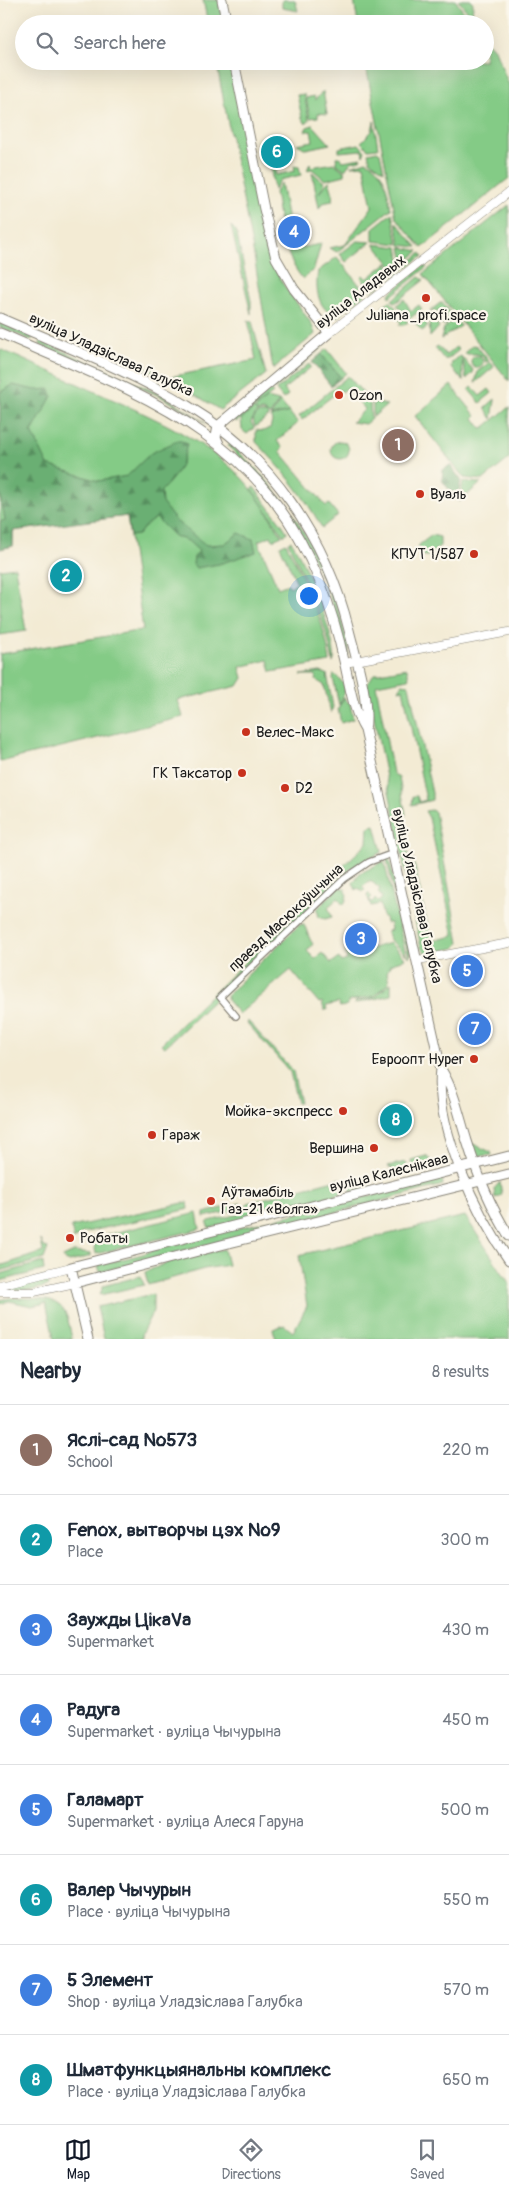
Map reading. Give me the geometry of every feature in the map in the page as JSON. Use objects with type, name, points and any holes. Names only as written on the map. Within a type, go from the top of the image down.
[{"type":"main road","points":[[222,0],[225,15]]},
{"type":"main road","points":[[236,70],[276,258],[294,290],[330,334]]},
{"type":"main road","name":"вуліца Уладзіслава Галубка","points":[[0,318],[164,392],[222,424],[229,435],[274,479],[308,527],[335,585],[356,661],[366,710],[365,730]]},
{"type":"main road","name":"вуліца Уладзіслава Галубка","points":[[0,333],[175,414],[220,444],[265,490],[296,534],[315,570],[326,598],[345,663],[356,712],[365,730],[441,1069],[440,1084],[443,1107],[460,1168],[489,1230],[509,1260]]},
{"type":"main road","name":"вуліца Аладавых","points":[[222,424],[330,334]]},
{"type":"main road","points":[[202,432],[222,424]]},
{"type":"main road","points":[[220,444],[216,440],[222,424]]},
{"type":"main road","name":"вуліца Уладзіслава Галубка","points":[[441,1069],[451,1086],[475,1164],[509,1236]]},
{"type":"main road","name":"вуліца Калеснікава","points":[[71,1267],[509,1156]]},
{"type":"main road","name":"вуліца Калеснікава","points":[[75,1283],[509,1174]]},
{"type":"main road","points":[[71,1267],[88,1339]]},
{"type":"street","name":"вуліца Аладавых","points":[[330,334],[509,192]]},
{"type":"street","points":[[345,663],[509,632]]},
{"type":"street","name":"праезд Масюкоўшчына","points":[[236,1016],[220,997],[344,879],[369,862],[394,853]]},
{"type":"street","points":[[418,960],[509,943]]},
{"type":"street","name":"вуліца Калеснікава","points":[[0,1285],[71,1267]]},
{"type":"street","name":"вуліца Калеснікава","points":[[0,1292],[34,1292],[75,1283]]},
{"type":"green space","points":[[203,0],[219,0],[222,15],[206,15]]},
{"type":"green space","points":[[282,0],[295,0],[298,11],[282,8]]},
{"type":"green space","points":[[354,0],[455,0],[466,15],[356,15]]},
{"type":"green space","points":[[458,0],[471,0],[473,3],[472,15]]},
{"type":"green space","points":[[494,49],[509,85],[509,178],[422,248],[396,218],[367,70],[494,70]]},
{"type":"green space","points":[[218,70],[232,70],[265,245],[281,281],[311,323],[315,334],[273,369],[254,256]]},
{"type":"green space","points":[[323,91],[327,114],[318,113],[318,117],[310,118],[306,98],[314,96],[315,100]]},
{"type":"green space","points":[[304,94],[309,120],[306,124],[302,118],[297,95]]},
{"type":"green space","points":[[374,121],[378,148],[368,149],[361,142],[372,131]]},
{"type":"green space","points":[[313,125],[330,144],[306,149],[297,144],[313,141],[311,131],[305,131],[307,127]]},
{"type":"green space","points":[[359,144],[365,151],[363,156],[362,150],[339,152],[339,148]]},
{"type":"green space","points":[[377,151],[380,153],[384,171],[370,161],[368,153]]},
{"type":"green space","points":[[336,157],[340,157],[343,161],[361,158],[351,162],[345,170],[337,164]]},
{"type":"green space","points":[[366,161],[373,165],[382,175],[387,188],[391,209],[337,252],[329,248],[345,245],[372,207],[364,165],[351,166]]},
{"type":"green space","points":[[310,163],[311,167],[334,163],[345,172],[345,175],[325,180],[312,169],[307,170]]},
{"type":"green space","points":[[294,166],[299,167],[301,175],[280,180],[274,190],[271,170],[275,170],[276,175],[295,171]]},
{"type":"green space","points":[[312,172],[325,183],[319,193],[329,181],[333,194],[332,201],[323,203],[319,208]]},
{"type":"green space","points":[[281,183],[291,236],[296,236],[299,248],[321,244],[314,269],[303,279],[291,260],[283,238],[275,192]]},
{"type":"green space","points":[[509,205],[509,381],[423,274]]},
{"type":"green space","points":[[392,213],[398,244],[373,241],[373,228]]},
{"type":"green space","points":[[396,222],[417,247],[400,245]]},
{"type":"green space","points":[[231,226],[236,231],[251,301],[251,314]]},
{"type":"green space","points":[[357,241],[371,242],[346,262],[340,254]]},
{"type":"green space","points":[[374,244],[398,247],[401,265],[395,270]]},
{"type":"green space","points":[[401,247],[419,251],[404,263]]},
{"type":"green space","points":[[421,253],[423,256],[372,292]]},
{"type":"green space","points":[[337,257],[366,293],[337,317],[321,304],[317,285],[318,271]]},
{"type":"green space","points":[[387,263],[393,271],[370,290],[361,277],[363,275],[367,279]]},
{"type":"green space","points":[[423,266],[427,267],[390,297],[389,294]]},
{"type":"green space","points":[[419,277],[424,280],[395,303],[392,300]]},
{"type":"green space","points":[[404,299],[411,311],[419,305],[422,309],[409,319],[397,305]]},
{"type":"green space","points":[[390,301],[408,322],[404,325],[399,325],[401,322],[390,309],[387,312],[382,306]]},
{"type":"green space","points":[[440,303],[443,303],[454,318],[452,319],[446,311],[430,311]]},
{"type":"green space","points":[[426,313],[427,327],[422,331],[416,324],[417,320]]},
{"type":"green space","points":[[443,313],[449,319],[443,325],[437,319]]},
{"type":"green space","points":[[429,314],[439,327],[430,337]]},
{"type":"green space","points":[[455,319],[461,326],[441,339],[444,328]]},
{"type":"green space","points":[[248,320],[252,322],[266,374],[220,410],[169,379],[103,349],[104,347],[169,377],[256,360]]},
{"type":"green space","points":[[0,323],[33,337],[31,340],[0,327]]},
{"type":"green space","points":[[41,341],[164,396],[206,423],[160,396],[40,345]]},
{"type":"green space","points":[[473,345],[477,346],[489,361],[485,362],[483,356],[477,354],[464,353]]},
{"type":"green space","points":[[438,346],[446,355],[456,347],[459,350],[448,359],[444,359],[435,348]]},
{"type":"green space","points":[[323,347],[274,389],[273,388]]},
{"type":"green space","points":[[0,349],[179,431],[217,456],[234,470],[249,486],[282,536],[273,540],[271,536],[258,541],[278,588],[288,584],[290,587],[297,583],[280,546],[286,543],[319,616],[330,662],[271,672],[268,660],[240,667],[243,678],[238,686],[178,700],[183,717],[0,762],[0,654],[143,630],[127,516],[13,530],[13,546],[0,549]]},
{"type":"green space","points":[[327,349],[346,373],[341,378],[321,354]]},
{"type":"green space","points":[[321,354],[341,378],[331,386],[312,362]]},
{"type":"green space","points":[[460,356],[462,357],[463,381],[451,367],[452,362]]},
{"type":"green space","points":[[475,356],[479,356],[483,362],[479,368],[475,368],[471,364],[471,360]]},
{"type":"green space","points":[[463,358],[473,370],[473,373],[466,379]]},
{"type":"green space","points":[[490,362],[494,367],[475,383],[478,371]]},
{"type":"green space","points":[[309,364],[311,367],[284,389],[288,395],[283,399],[276,390]]},
{"type":"green space","points":[[348,376],[370,401],[371,419],[365,424],[352,422],[365,409],[347,388],[342,392],[340,390],[302,420],[299,416]]},
{"type":"green space","points":[[13,385],[35,390],[50,389],[52,396],[32,432],[48,465],[98,481],[127,476],[151,453],[177,441],[187,444],[178,470],[161,491],[162,503],[176,521],[206,545],[224,544],[239,533],[253,539],[256,552],[219,564],[196,568],[193,564],[194,557],[199,551],[188,541],[174,536],[156,518],[147,524],[138,535],[130,536],[127,516],[13,531],[13,546],[0,549],[0,522],[5,520],[0,492],[0,392]]},
{"type":"green space","points":[[451,385],[476,416],[474,418],[482,429],[509,407],[509,459],[483,480],[464,478],[415,416]]},
{"type":"green space","points":[[472,387],[480,396],[489,389],[492,393],[480,403],[469,390]]},
{"type":"green space","points":[[270,390],[273,393],[236,422],[234,420]]},
{"type":"green space","points":[[267,398],[279,401],[270,415],[263,411],[257,412],[255,409]]},
{"type":"green space","points":[[495,400],[492,419],[485,408]]},
{"type":"green space","points":[[280,401],[289,412],[271,416]]},
{"type":"green space","points":[[373,402],[387,405],[373,417]]},
{"type":"green space","points":[[254,409],[257,412],[251,422],[254,428],[247,434],[242,430],[241,419]]},
{"type":"green space","points":[[289,412],[298,423],[277,441],[283,448],[280,451],[326,506],[329,504],[338,515],[322,528],[292,482],[256,442],[256,430],[263,431],[270,428],[271,417]]},
{"type":"green space","points":[[258,413],[265,413],[269,416],[255,427],[253,420]]},
{"type":"green space","points":[[340,441],[346,444],[349,450],[346,456],[340,459],[334,456],[331,450],[334,444]]},
{"type":"green space","points":[[230,444],[250,463],[285,503],[313,547],[334,596],[348,647],[348,655],[326,585],[300,531],[269,486],[228,446]]},
{"type":"green space","points":[[450,465],[461,480],[457,500],[442,480],[443,470]]},
{"type":"green space","points":[[463,482],[481,483],[459,502]]},
{"type":"green space","points":[[254,487],[284,527],[287,532],[284,536],[252,490]]},
{"type":"green space","points":[[432,535],[440,537],[440,546],[428,556],[419,555],[419,545]]},
{"type":"green space","points":[[291,541],[320,602],[332,641],[333,663],[321,616],[288,542]]},
{"type":"green space","points":[[15,567],[26,631],[0,635],[0,569]]},
{"type":"green space","points":[[407,668],[408,679],[376,685],[393,773],[399,778],[406,815],[400,817],[408,855],[412,854],[431,941],[454,936],[429,818],[425,811],[431,810],[435,812],[459,943],[455,948],[428,954],[421,948],[367,684],[374,674]]},
{"type":"green space","points":[[320,672],[327,674],[333,707],[331,713],[324,685],[316,680],[315,675],[301,675]]},
{"type":"green space","points":[[334,674],[345,688],[339,705],[333,678]]},
{"type":"green space","points":[[402,684],[409,685],[432,793],[432,800],[412,805],[413,796],[417,796],[419,802],[426,800],[403,689],[399,690]]},
{"type":"green space","points":[[344,697],[350,703],[353,719],[341,723],[338,709]]},
{"type":"green space","points":[[375,825],[382,852],[350,869],[165,1047],[161,1044],[367,843],[368,827]]},
{"type":"green space","points":[[386,857],[389,858],[411,954],[409,957]]},
{"type":"green space","points":[[384,861],[406,955],[389,939],[387,931],[391,930],[390,923],[386,923],[380,904],[371,906],[367,895],[368,893],[372,897],[369,900],[372,902],[375,899],[378,902],[382,898],[378,892],[380,889],[371,881],[362,887],[365,890],[363,892],[358,888],[356,890],[353,883],[359,874]]},
{"type":"green space","points":[[339,887],[346,891],[347,897],[343,905],[338,898],[328,907],[332,917],[325,919],[319,917],[317,909]]},
{"type":"green space","points":[[303,924],[313,944],[307,951],[315,959],[322,953],[331,963],[339,958],[341,962],[347,960],[345,950],[351,950],[354,947],[358,952],[390,943],[405,958],[390,965],[387,972],[389,983],[374,996],[350,1001],[346,1006],[340,1007],[338,1003],[326,1006],[327,1010],[324,1010],[322,1002],[319,1003],[291,970],[239,1014],[227,1000],[227,995],[299,925]]},
{"type":"green space","points":[[391,983],[391,995],[354,1004],[355,1002],[375,997]]},
{"type":"green space","points":[[248,1021],[293,1071],[300,1103],[297,1103],[290,1072],[247,1023]]},
{"type":"green space","points":[[473,1144],[491,1152],[492,1155],[477,1156],[469,1146]]},
{"type":"green space","points":[[426,1156],[434,1163],[412,1169],[411,1160]]},
{"type":"green space","points":[[406,1162],[409,1170],[399,1173],[388,1166]]},
{"type":"green space","points":[[341,1178],[344,1193],[211,1228],[208,1227],[207,1223],[209,1221],[240,1214],[248,1203]]},
{"type":"green space","points":[[442,1178],[443,1185],[100,1272],[98,1265],[143,1254],[165,1246]]},
{"type":"green space","points":[[359,1181],[371,1187],[351,1192],[350,1182]]},
{"type":"green space","points":[[500,1182],[502,1195],[495,1198],[494,1189]]},
{"type":"green space","points":[[188,1202],[189,1209],[82,1233],[74,1240],[71,1227]]},
{"type":"green space","points":[[241,1203],[236,1210],[204,1217],[204,1213]]},
{"type":"green space","points":[[197,1213],[200,1229],[96,1254],[93,1238]]},
{"type":"green space","points":[[465,1216],[509,1283],[509,1339],[276,1339],[273,1329],[284,1325],[293,1332],[307,1306],[299,1255]]},
{"type":"green space","points":[[41,1240],[44,1247],[48,1248],[44,1259],[0,1271],[0,1266],[43,1252]]},
{"type":"green space","points":[[224,1249],[228,1265],[204,1269],[148,1285],[145,1272],[172,1261]]},
{"type":"green space","points":[[74,1252],[91,1254],[91,1256],[70,1262],[63,1257]]},
{"type":"green space","points":[[43,1262],[44,1270],[0,1281],[0,1274]]},
{"type":"green space","points":[[141,1276],[144,1285],[100,1295],[103,1286]]},
{"type":"green space","points":[[46,1277],[48,1286],[33,1290],[0,1290],[0,1288]]},
{"type":"green space","points":[[153,1294],[153,1311],[141,1335],[142,1339],[104,1339],[97,1307]]},
{"type":"green space","points":[[10,1298],[40,1299],[55,1303],[61,1307],[68,1318],[72,1339],[54,1339],[46,1303],[32,1306],[9,1301],[0,1304],[0,1300]]},
{"type":"place","name":"Валер Чычурын","points":[[277,152]]},
{"type":"place","name":"Радуга","points":[[294,232]]},
{"type":"place","name":"Juliana_profi.space","points":[[426,298]]},
{"type":"place","name":"Ozon","points":[[339,395]]},
{"type":"place","name":"Яслі-сад №573","points":[[398,445]]},
{"type":"place","name":"Вуаль","points":[[420,494]]},
{"type":"place","name":"КПУТ 1/587","points":[[474,554]]},
{"type":"place","name":"Fenox, вытворчы цэх №9","points":[[66,576]]},
{"type":"place","name":"Велес-Макс","points":[[246,732]]},
{"type":"place","name":"ГК Таксатор","points":[[242,773]]},
{"type":"place","name":"D2","points":[[285,788]]},
{"type":"place","name":"Заужды ЦікаVа","points":[[361,939]]},
{"type":"place","name":"Галамарт","points":[[467,971]]},
{"type":"place","name":"5 Элемент","points":[[475,1029]]},
{"type":"place","name":"Евроопт Hyper","points":[[474,1059]]},
{"type":"place","name":"Мойка-экспресс","points":[[343,1111]]},
{"type":"place","name":"Шматфункцыянальны комплекс","points":[[396,1120]]},
{"type":"place","name":"Гараж","points":[[152,1135]]},
{"type":"place","name":"Вершина","points":[[374,1148]]},
{"type":"place","name":"Аўтамабіль Газ-21 «Волга»","points":[[211,1201]]},
{"type":"place","name":"Робаты","points":[[70,1238]]}]
